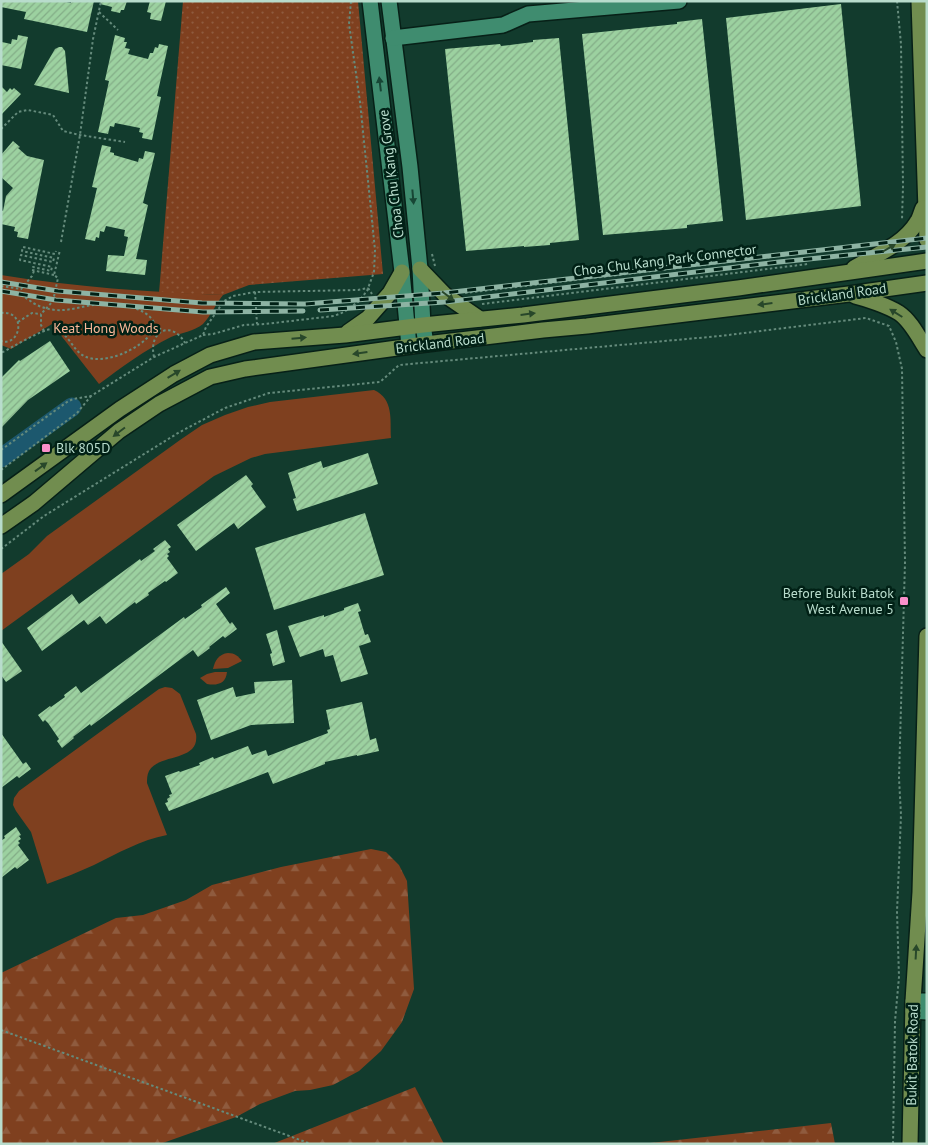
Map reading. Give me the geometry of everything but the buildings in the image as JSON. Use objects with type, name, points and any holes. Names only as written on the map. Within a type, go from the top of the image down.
[{"type":"main road","points":[[919,1],[927,240]]},
{"type":"main road","points":[[846,272],[907,235],[918,222],[925,202]]},
{"type":"main road","name":"Brickland Road","points":[[1,495],[120,409],[174,374],[210,355],[254,342],[423,325],[478,312],[533,314],[927,261]]},
{"type":"main road","points":[[420,269],[445,295],[478,312]]},
{"type":"main road","points":[[345,334],[368,318],[390,293],[402,272]]},
{"type":"main road","name":"Brickland Road","points":[[1,526],[34,503],[119,431],[159,404],[210,377],[245,370],[409,346],[587,326],[927,283]]},
{"type":"main road","points":[[849,294],[868,299],[899,313],[909,323],[927,350]]},
{"type":"main road","name":"Bukit Batok Road","points":[[910,1144],[920,1006],[921,833],[927,636]]},
{"type":"main road","points":[[921,833],[927,789]]},
{"type":"street","name":"Choa Chu Kang Grove","points":[[370,1],[409,346]]},
{"type":"street","name":"Choa Chu Kang Grove","points":[[389,1],[410,158],[426,344]]},
{"type":"street","points":[[394,38],[503,25],[528,14],[679,1]]},
{"type":"path","points":[[61,242],[80,135],[93,39],[101,1]]},
{"type":"path","points":[[1,470],[77,413],[91,396],[154,357],[203,335],[244,325],[334,316],[344,312],[358,302],[367,291],[374,272],[375,250],[360,102],[349,24],[351,1]]},
{"type":"path","points":[[897,1],[900,44],[903,176],[902,228]]},
{"type":"path","points":[[99,12],[118,30]]},
{"type":"path","points":[[1,129],[18,112],[28,110],[53,115],[63,131],[125,142]]},
{"type":"path","name":"Choa Chu Kang Park Connector","points":[[461,293],[870,246]]},
{"type":"path","points":[[1,286],[21,289],[32,276],[33,267],[51,271],[52,267],[20,260],[21,255],[53,262],[54,258],[22,251],[23,247],[55,254],[56,251]]},
{"type":"path","points":[[54,275],[60,250]]},
{"type":"path","points":[[478,312],[809,264]]},
{"type":"path","points":[[34,271],[54,275],[58,278],[53,301],[41,314],[41,325],[44,331]]},
{"type":"path","points":[[203,335],[206,327],[224,301],[233,296],[255,292],[358,290],[368,288]]},
{"type":"path","points":[[1,292],[20,295],[39,306],[57,310],[69,310],[96,305],[121,306],[141,311],[153,320],[154,325],[153,330],[141,343],[119,355],[103,359],[84,356],[70,340],[60,332],[52,329],[44,331],[1,353]]},
{"type":"path","points":[[255,292],[257,324]]},
{"type":"path","points":[[1,313],[10,313],[18,322],[16,336],[11,341],[1,341]]},
{"type":"path","points":[[18,322],[32,314],[41,314]]},
{"type":"path","points":[[1,549],[44,516],[178,433],[225,408],[269,393],[380,382],[399,365],[720,336],[866,318],[889,326],[896,342],[902,369],[906,538],[899,778],[901,815],[897,912],[899,977],[895,1021],[893,1144]]},
{"type":"path","points":[[154,325],[163,331]]},
{"type":"path","points":[[154,357],[153,343],[156,336],[163,331],[173,330],[178,333],[186,344]]},
{"type":"path","points":[[1,450],[73,398],[91,396]]},
{"type":"path","points":[[1,1030],[311,1144]]},
{"type":"green space","points":[[183,1],[358,1],[383,274],[249,285],[223,295],[159,293]]},
{"type":"green space","name":"Keat Hong Woods","points":[[1,275],[56,283],[223,295],[203,324],[152,347],[99,384],[52,324],[11,349],[1,345]]},
{"type":"green space","points":[[374,390],[388,404],[391,438],[265,454],[251,458],[214,476],[1,631],[1,574],[29,554],[47,536],[202,425],[248,407],[270,402]]},
{"type":"green space","points":[[228,653],[236,655],[242,661],[228,668],[213,669],[218,658]]},
{"type":"green space","points":[[227,672],[225,679],[221,683],[215,685],[207,684],[200,678],[207,674]]},
{"type":"green space","points":[[165,687],[172,688],[180,694],[196,734],[196,743],[192,749],[154,765],[148,774],[147,783],[167,835],[139,844],[88,868],[47,884],[31,832],[13,805],[14,798],[19,791],[159,689]]},
{"type":"green space","points":[[371,849],[386,852],[399,865],[407,881],[414,989],[402,1022],[381,1051],[359,1071],[333,1085],[295,1091],[260,1104],[236,1117],[160,1144],[1,1144],[1,973],[116,918],[143,915],[186,900],[212,885],[281,867]]},
{"type":"green space","points":[[415,1087],[444,1144],[272,1144]]},
{"type":"green space","points":[[831,1123],[835,1144],[641,1144]]},
{"type":"waterway","points":[[1,458],[72,407]]},
{"type":"railway","points":[[1,282],[58,291],[202,303],[305,304],[444,293],[927,238]]},
{"type":"railway","points":[[320,310],[445,302],[779,262],[927,247]]},
{"type":"railway","points":[[1,291],[56,300],[203,312],[303,311]]},
{"type":"place","name":"Blk 805D","points":[[46,448]]},
{"type":"place","name":"Before Bukit Batok West Avenue 5","points":[[904,601]]}]
